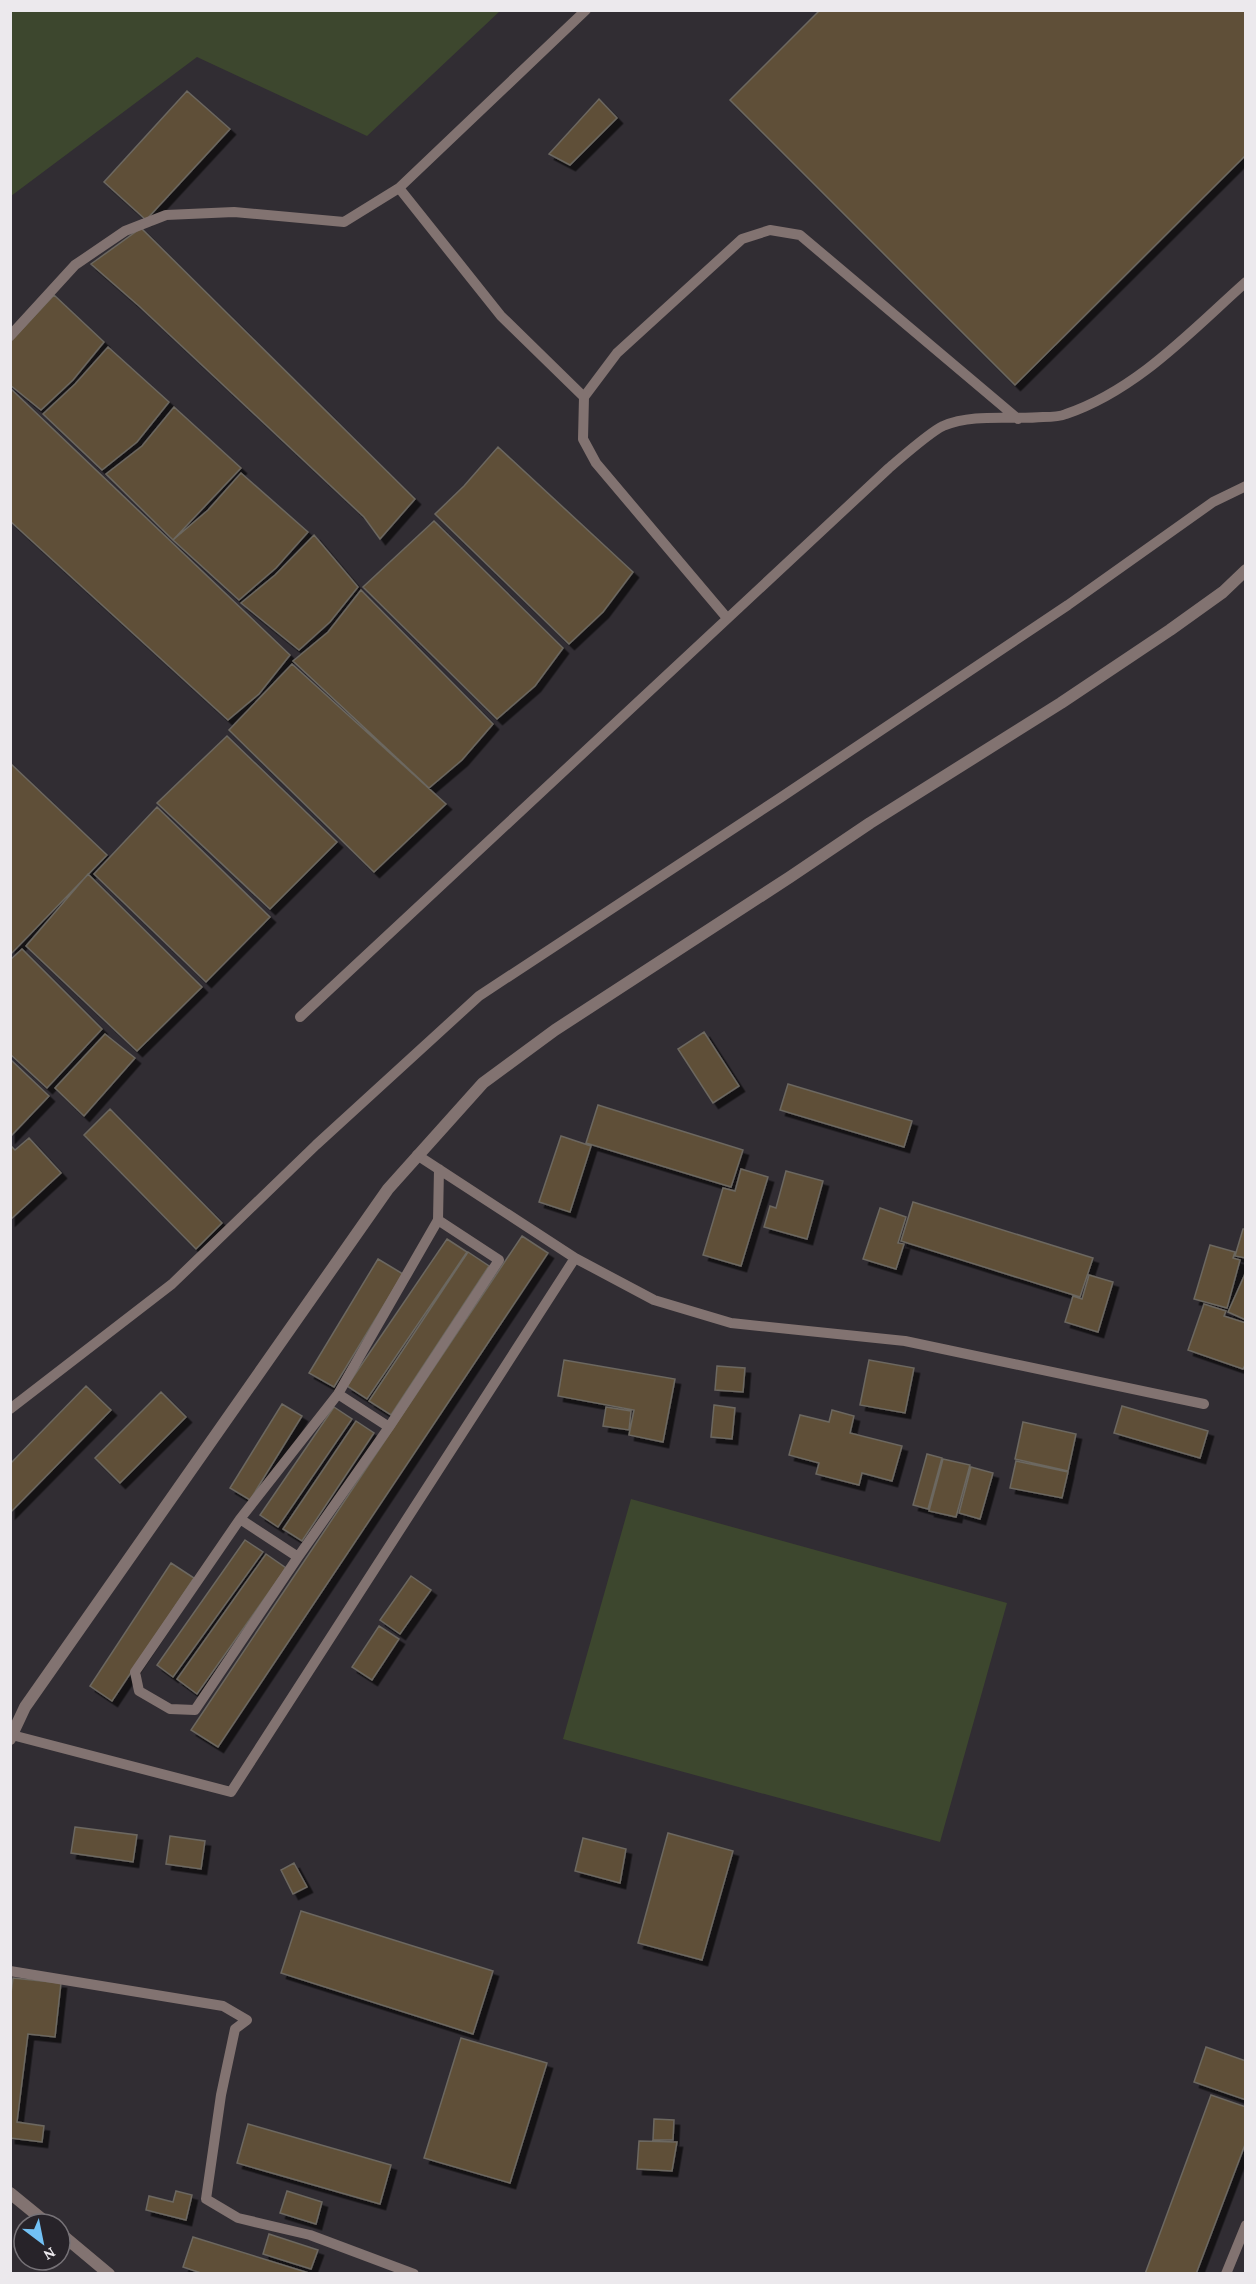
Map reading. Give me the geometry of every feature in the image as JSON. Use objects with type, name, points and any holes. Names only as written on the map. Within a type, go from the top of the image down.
[{"type":"street","points":[[11,1737],[25,1707],[388,1188],[483,1083],[546,1037],[870,823],[1170,630],[1223,592],[1245,570]]},
{"type":"street","points":[[10,2193],[33,2212]]},
{"type":"street","points":[[72,2244],[110,2274]]},
{"type":"lane","points":[[10,336],[75,265],[124,231],[166,215],[234,212],[344,222],[399,188],[586,10]]},
{"type":"lane","points":[[399,188],[501,316],[584,397]]},
{"type":"lane","points":[[727,618],[596,463],[583,439],[584,397],[617,353],[742,239],[770,230],[800,235],[1018,419]]},
{"type":"lane","points":[[300,1017],[889,468],[943,427],[976,418],[1018,419],[1062,416],[1088,406],[1131,381],[1152,365],[1245,282]]},
{"type":"lane","points":[[10,1409],[172,1284],[316,1145],[479,996],[1068,605],[1213,502],[1245,486]]},
{"type":"lane","points":[[417,1155],[575,1258],[654,1300],[731,1323],[905,1341],[1204,1404]]},
{"type":"lane","points":[[438,1220],[499,1260],[389,1427],[195,1710],[170,1709],[139,1690],[135,1672],[240,1519],[338,1394],[438,1220],[439,1169]]},
{"type":"lane","points":[[11,1737],[231,1792],[575,1258]]},
{"type":"lane","points":[[338,1394],[389,1427]]},
{"type":"lane","points":[[240,1519],[298,1557]]},
{"type":"lane","points":[[10,1971],[223,2006],[248,2020],[235,2029],[221,2095],[206,2199],[238,2218],[310,2235],[414,2274]]},
{"type":"lane","points":[[1226,2274],[1245,2224]]},
{"type":"green space","points":[[11,10],[500,11],[367,136],[197,57],[11,196]]},
{"type":"green space","points":[[631,1499],[1007,1603],[940,1842],[563,1739]]},
{"type":"building","points":[[820,10],[1246,10],[1246,155],[1015,385],[730,100]]},
{"type":"building","points":[[187,91],[230,129],[146,220],[104,182]]},
{"type":"building","points":[[599,99],[617,118],[570,165],[549,154]]},
{"type":"building","points":[[141,228],[415,499],[380,539],[364,517],[139,306],[91,264]]},
{"type":"building","points":[[54,295],[104,342],[73,380],[41,410],[10,385],[10,342]]},
{"type":"building","points":[[108,347],[169,402],[137,442],[102,470],[43,414],[75,384]]},
{"type":"building","points":[[10,388],[290,655],[259,694],[228,720],[10,521]]},
{"type":"building","points":[[174,407],[241,468],[173,540],[106,474],[142,446]]},
{"type":"building","points":[[498,447],[633,572],[603,612],[569,644],[435,514],[464,486]]},
{"type":"building","points":[[241,473],[308,532],[276,568],[239,600],[173,540],[208,510]]},
{"type":"building","points":[[434,521],[563,648],[535,686],[497,719],[363,587]]},
{"type":"building","points":[[314,535],[358,587],[330,622],[299,650],[241,603],[275,575]]},
{"type":"building","points":[[361,590],[493,724],[462,760],[429,788],[293,661],[328,632]]},
{"type":"building","points":[[292,664],[446,804],[374,872],[229,730]]},
{"type":"building","points":[[227,736],[337,842],[270,909],[157,803]]},
{"type":"building","points":[[10,763],[107,855],[10,955]]},
{"type":"building","points":[[157,807],[270,917],[206,982],[94,874]]},
{"type":"building","points":[[88,874],[202,987],[137,1051],[26,946]]},
{"type":"building","points":[[22,949],[102,1029],[47,1088],[10,1054],[10,960]]},
{"type":"building","points":[[704,1032],[739,1086],[713,1103],[678,1049]]},
{"type":"building","points":[[105,1034],[135,1058],[84,1116],[55,1088]]},
{"type":"building","points":[[10,1059],[49,1096],[10,1137]]},
{"type":"building","points":[[788,1084],[912,1121],[904,1147],[780,1110]]},
{"type":"building","points":[[598,1105],[743,1150],[731,1187],[586,1143]]},
{"type":"building","points":[[110,1109],[222,1223],[196,1249],[84,1135]]},
{"type":"building","points":[[561,1136],[591,1146],[570,1212],[539,1202]]},
{"type":"building","points":[[29,1138],[61,1173],[10,1220],[10,1148],[15,1150]]},
{"type":"building","points":[[741,1169],[768,1177],[741,1266],[703,1255],[723,1188],[735,1191]]},
{"type":"building","points":[[786,1171],[823,1181],[807,1239],[764,1227],[770,1206],[776,1208]]},
{"type":"building","points":[[913,1202],[1093,1258],[1080,1297],[901,1241]]},
{"type":"building","points":[[880,1208],[906,1217],[898,1243],[904,1244],[896,1269],[863,1259]]},
{"type":"building","points":[[1243,1229],[1246,1229],[1246,1258],[1235,1256]]},
{"type":"building","points":[[522,1236],[548,1253],[218,1747],[191,1730]]},
{"type":"building","points":[[447,1239],[467,1252],[367,1399],[347,1386]]},
{"type":"building","points":[[1210,1245],[1235,1252],[1233,1258],[1240,1260],[1227,1308],[1194,1299]]},
{"type":"building","points":[[468,1252],[489,1266],[391,1415],[369,1401]]},
{"type":"building","points":[[378,1259],[403,1274],[334,1387],[309,1373]]},
{"type":"building","points":[[1246,1274],[1246,1320],[1228,1312]]},
{"type":"building","points":[[1089,1275],[1113,1282],[1098,1332],[1065,1322],[1073,1296],[1082,1299]]},
{"type":"building","points":[[1204,1304],[1226,1311],[1224,1316],[1246,1323],[1246,1363],[1243,1369],[1188,1350]]},
{"type":"building","points":[[564,1360],[675,1379],[663,1442],[629,1435],[634,1410],[558,1396]]},
{"type":"building","points":[[869,1360],[914,1368],[905,1413],[860,1405]]},
{"type":"building","points":[[717,1366],[745,1368],[743,1392],[715,1390]]},
{"type":"building","points":[[86,1386],[111,1410],[10,1513],[10,1464]]},
{"type":"building","points":[[161,1392],[186,1417],[120,1483],[95,1458]]},
{"type":"building","points":[[282,1404],[302,1416],[250,1500],[230,1488]]},
{"type":"building","points":[[714,1405],[735,1408],[732,1439],[711,1437]]},
{"type":"building","points":[[1122,1406],[1208,1431],[1200,1458],[1114,1433]]},
{"type":"building","points":[[334,1407],[352,1419],[278,1527],[260,1515]]},
{"type":"building","points":[[606,1407],[631,1411],[629,1430],[603,1426]]},
{"type":"building","points":[[832,1410],[854,1416],[850,1433],[902,1446],[892,1481],[862,1473],[859,1485],[816,1474],[819,1463],[789,1455],[800,1415],[829,1422]]},
{"type":"building","points":[[356,1421],[374,1433],[302,1541],[283,1529]]},
{"type":"building","points":[[1023,1422],[1076,1434],[1068,1471],[1015,1459]]},
{"type":"building","points":[[927,1454],[942,1458],[928,1509],[913,1505]]},
{"type":"building","points":[[943,1459],[970,1465],[956,1517],[929,1511]]},
{"type":"building","points":[[1016,1461],[1068,1472],[1062,1498],[1010,1488]]},
{"type":"building","points":[[971,1467],[993,1473],[980,1519],[959,1513]]},
{"type":"building","points":[[245,1540],[263,1552],[173,1677],[157,1665]]},
{"type":"building","points":[[266,1554],[286,1568],[197,1694],[177,1679]]},
{"type":"building","points":[[171,1563],[194,1578],[112,1701],[90,1686]]},
{"type":"building","points":[[411,1576],[431,1590],[400,1634],[380,1620]]},
{"type":"building","points":[[379,1626],[399,1639],[372,1680],[352,1667]]},
{"type":"building","points":[[75,1827],[137,1835],[133,1862],[71,1853]]},
{"type":"building","points":[[668,1833],[733,1851],[702,1960],[638,1943]]},
{"type":"building","points":[[170,1836],[205,1841],[201,1869],[166,1864]]},
{"type":"building","points":[[583,1838],[626,1849],[620,1883],[575,1871]]},
{"type":"building","points":[[294,1863],[307,1887],[293,1894],[281,1870]]},
{"type":"building","points":[[301,1911],[493,1971],[473,2034],[281,1973]]},
{"type":"building","points":[[13,1978],[61,1983],[55,2037],[28,2034],[17,2122],[44,2126],[42,2142],[10,2138],[10,2001]]},
{"type":"building","points":[[461,2038],[547,2063],[510,2183],[424,2158]]},
{"type":"building","points":[[1206,2047],[1246,2061],[1246,2100],[1194,2082]]},
{"type":"building","points":[[1211,2095],[1246,2107],[1246,2142],[1196,2274],[1145,2274]]},
{"type":"building","points":[[654,2119],[674,2120],[673,2140],[653,2140]]},
{"type":"building","points":[[248,2124],[391,2165],[380,2204],[237,2163]]},
{"type":"building","points":[[639,2141],[677,2142],[672,2171],[637,2169]]},
{"type":"building","points":[[176,2191],[192,2195],[186,2220],[146,2210],[149,2196],[173,2202]]},
{"type":"building","points":[[287,2191],[322,2202],[316,2224],[280,2213]]},
{"type":"building","points":[[269,2234],[318,2250],[311,2269],[263,2254]]},
{"type":"building","points":[[193,2237],[312,2274],[204,2274],[183,2267]]}]
